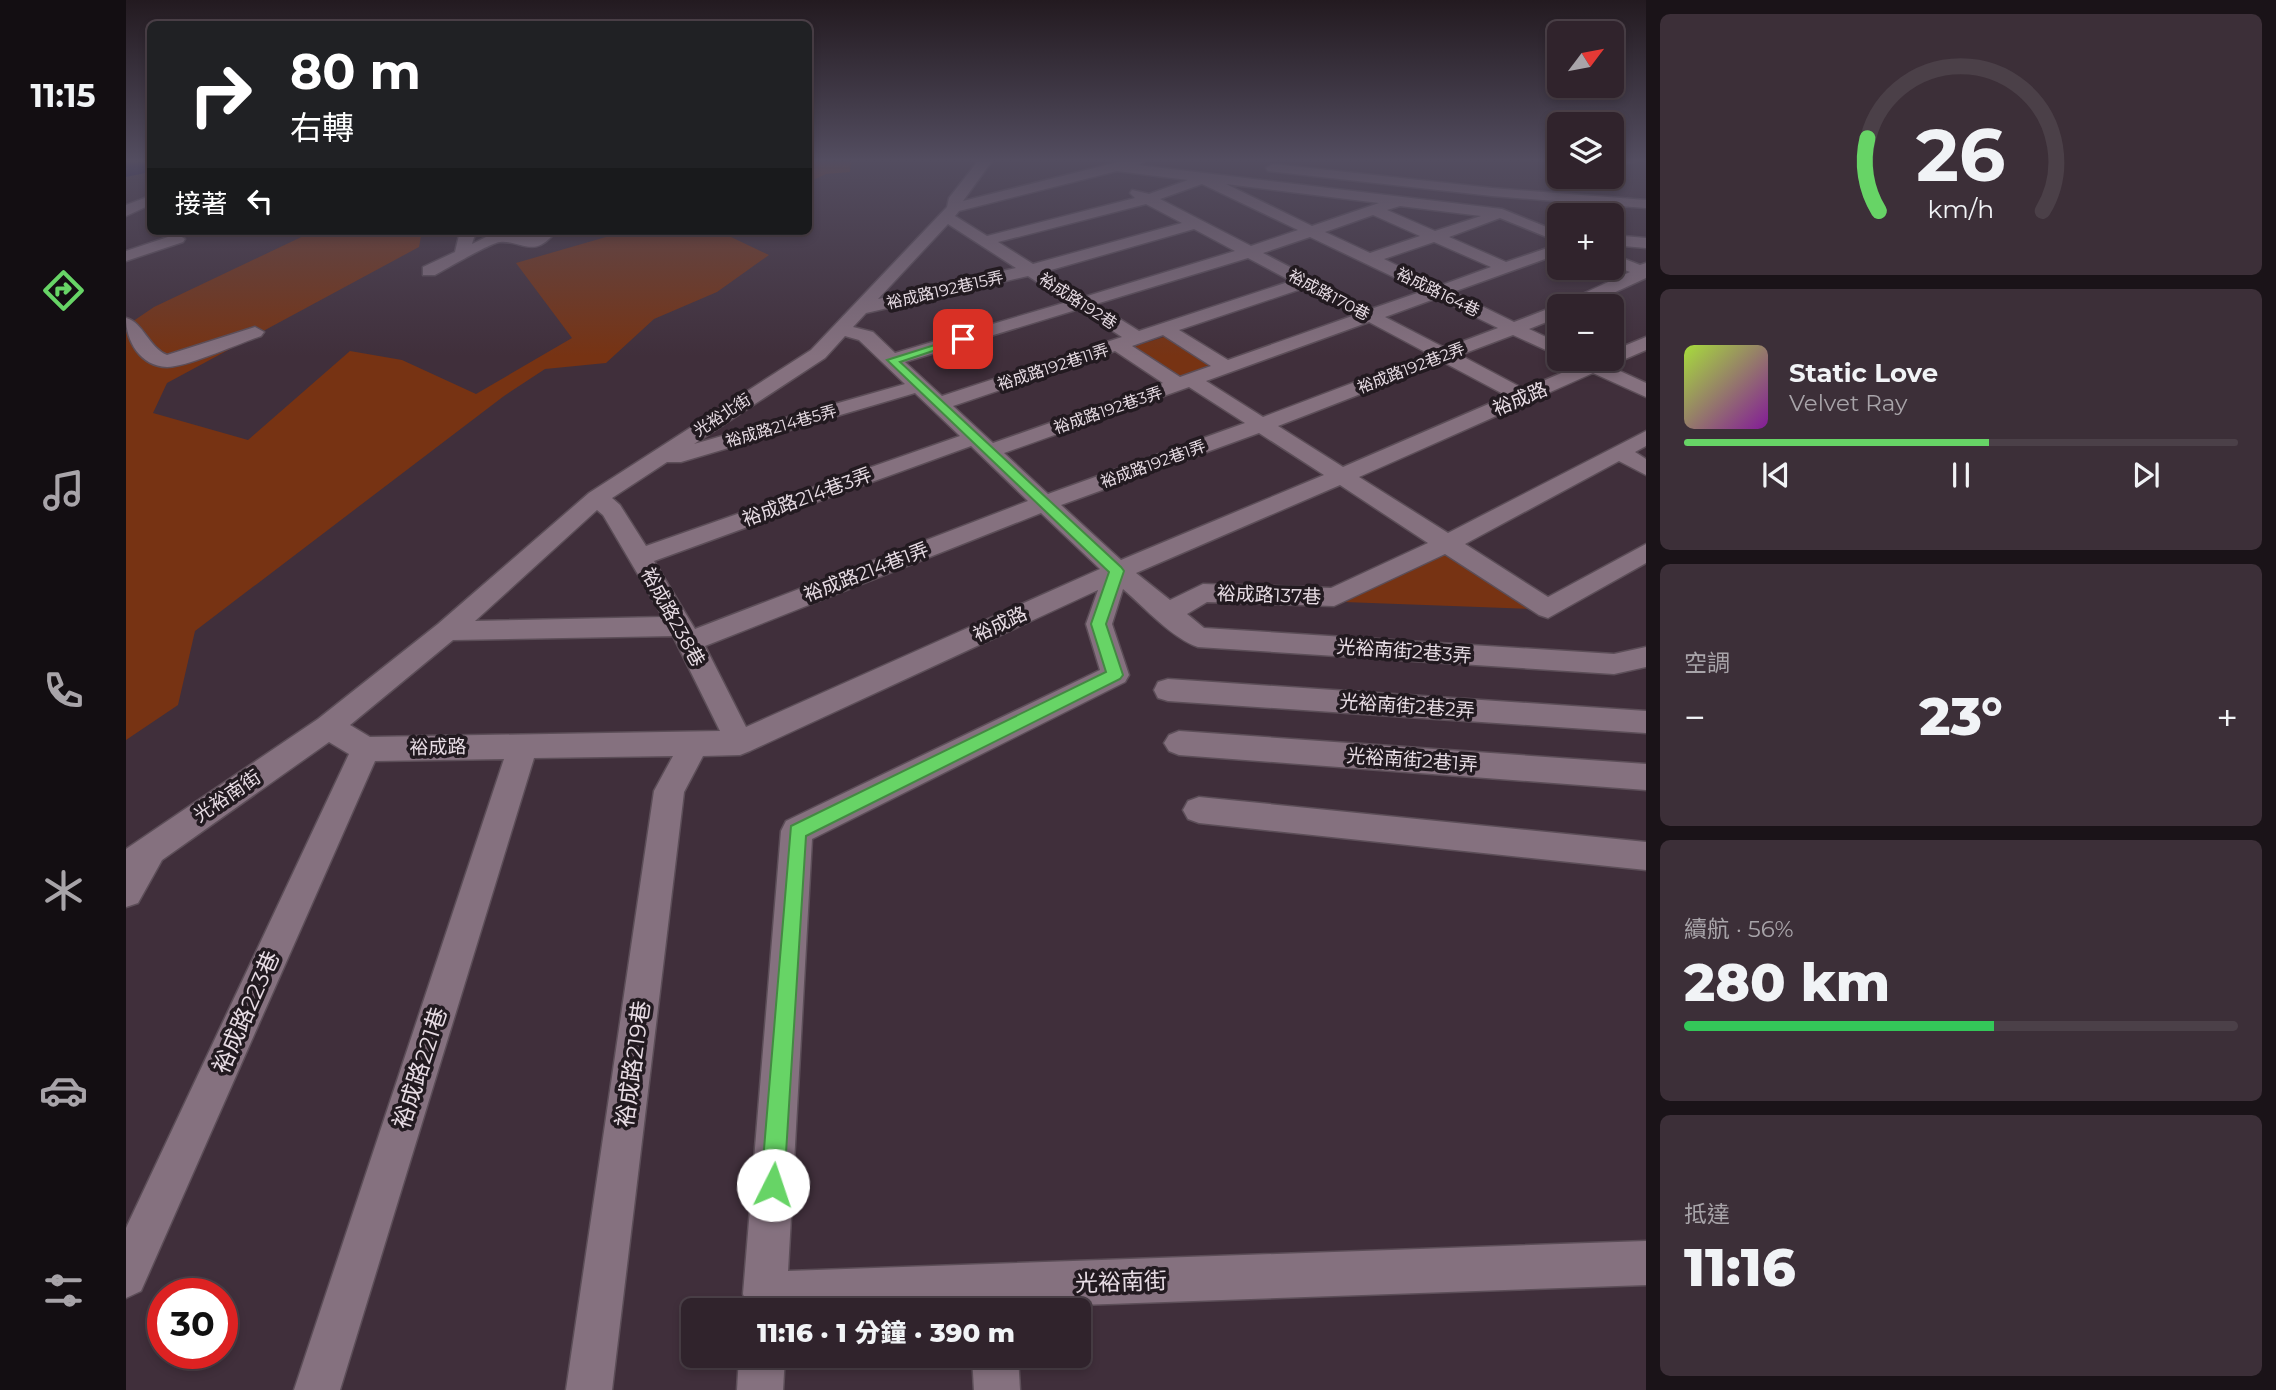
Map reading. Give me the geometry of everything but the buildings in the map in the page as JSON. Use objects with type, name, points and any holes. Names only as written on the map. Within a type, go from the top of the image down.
[{"type":"street","name":"光裕北街","points":[[328,727],[447,631],[597,498],[818,354],[939,226]]},
{"type":"street","name":"裕成路192巷","points":[[967,226],[985,241],[1082,303],[1129,343],[1185,382]]},
{"type":"street","points":[[985,241],[1044,226]]},
{"type":"street","name":"裕成路192巷15弄","points":[[859,309],[1031,270],[1188,226]]},
{"type":"street","name":"裕成路170巷","points":[[1199,226],[1524,397]]},
{"type":"street","name":"裕成路164巷","points":[[1301,226],[1547,344]]},
{"type":"street","points":[[892,360],[1327,226]]},
{"type":"street","points":[[1409,226],[1506,268]]},
{"type":"street","points":[[1369,259],[1467,226]]},
{"type":"street","points":[[467,235],[462,250],[469,252]]},
{"type":"street","points":[[429,271],[498,236],[525,243],[545,235]]},
{"type":"street","points":[[126,256],[177,239]]},
{"type":"street","points":[[1624,241],[1646,243]]},
{"type":"street","name":"裕成路192巷3弄","points":[[982,445],[1185,382],[1547,253]]},
{"type":"street","points":[[1624,263],[1646,271]]},
{"type":"street","points":[[1597,294],[1646,271]]},
{"type":"street","name":"裕成路192巷11弄","points":[[938,404],[1129,343],[1305,282]]},
{"type":"street","name":"裕成路192巷2弄","points":[[1263,424],[1547,316]]},
{"type":"street","points":[[126,323],[146,350],[158,360],[168,361],[255,332]]},
{"type":"street","name":"光裕南街2巷3弄","points":[[843,330],[866,337],[1116,571],[1198,637],[1614,664],[1646,657]]},
{"type":"street","points":[[1167,330],[1227,367]]},
{"type":"street","name":"裕成路","points":[[1624,350],[1646,343]]},
{"type":"street","name":"裕成路","points":[[328,727],[366,748],[740,744],[1116,571],[1160,555],[1524,397],[1571,371]]},
{"type":"street","points":[[1603,371],[1646,391]]},
{"type":"street","points":[[1185,382],[1263,424],[1548,609],[1646,552]]},
{"type":"street","name":"裕成路214巷5弄","points":[[643,466],[919,386]]},
{"type":"street","name":"裕成路192巷1弄","points":[[1044,503],[1263,424]]},
{"type":"street","name":"裕成路137巷","points":[[1167,614],[1203,593],[1334,597],[1448,543],[1646,437]]},
{"type":"street","name":"裕成路214巷3弄","points":[[640,557],[982,445]]},
{"type":"street","points":[[1619,452],[1646,468]]},
{"type":"street","name":"裕成路238巷","points":[[597,498],[612,510],[685,634],[740,744]]},
{"type":"street","name":"裕成路214巷1弄","points":[[685,634],[1044,503]]},
{"type":"street","name":"光裕南街","points":[[765,1298],[797,831],[1115,675],[1099,624],[1116,571]]},
{"type":"street","points":[[447,631],[685,634]]},
{"type":"street","name":"光裕南街2巷2弄","points":[[1168,690],[1646,722]]},
{"type":"street","name":"光裕南街","points":[[126,867],[328,727]]},
{"type":"street","name":"光裕南街2巷1弄","points":[[1179,743],[1646,777]]},
{"type":"street","name":"裕成路219巷","points":[[589,1390],[669,791],[694,745]]},
{"type":"street","name":"裕成路221巷","points":[[317,1390],[523,746]]},
{"type":"street","name":"裕成路223巷","points":[[126,1276],[366,748]]},
{"type":"street","points":[[1199,810],[1646,856]]},
{"type":"street","points":[[126,892],[153,846]]},
{"type":"street","name":"光裕南街","points":[[1009,1298],[1646,1263]]},
{"type":"street","points":[[760,1390],[761,1368]]},
{"type":"street","points":[[996,1368],[997,1390]]},
{"type":"shaded area","points":[[306,235],[421,235],[419,247],[167,383],[153,413],[248,440],[350,351],[402,360],[476,394],[572,338],[516,263],[606,237],[605,235],[732,235],[731,237],[769,255],[717,292],[654,319],[606,363],[545,369],[504,396],[195,631],[178,705],[126,740],[126,326],[154,307]]},
{"type":"shaded area","points":[[1167,336],[1213,364],[1174,379],[1129,348]]},
{"type":"shaded area","points":[[1447,553],[1534,609],[1344,602]]},
{"type":"route","points":[[773,1185],[797,831],[1115,675],[1099,624],[1116,571],[892,360],[963,339]]}]
